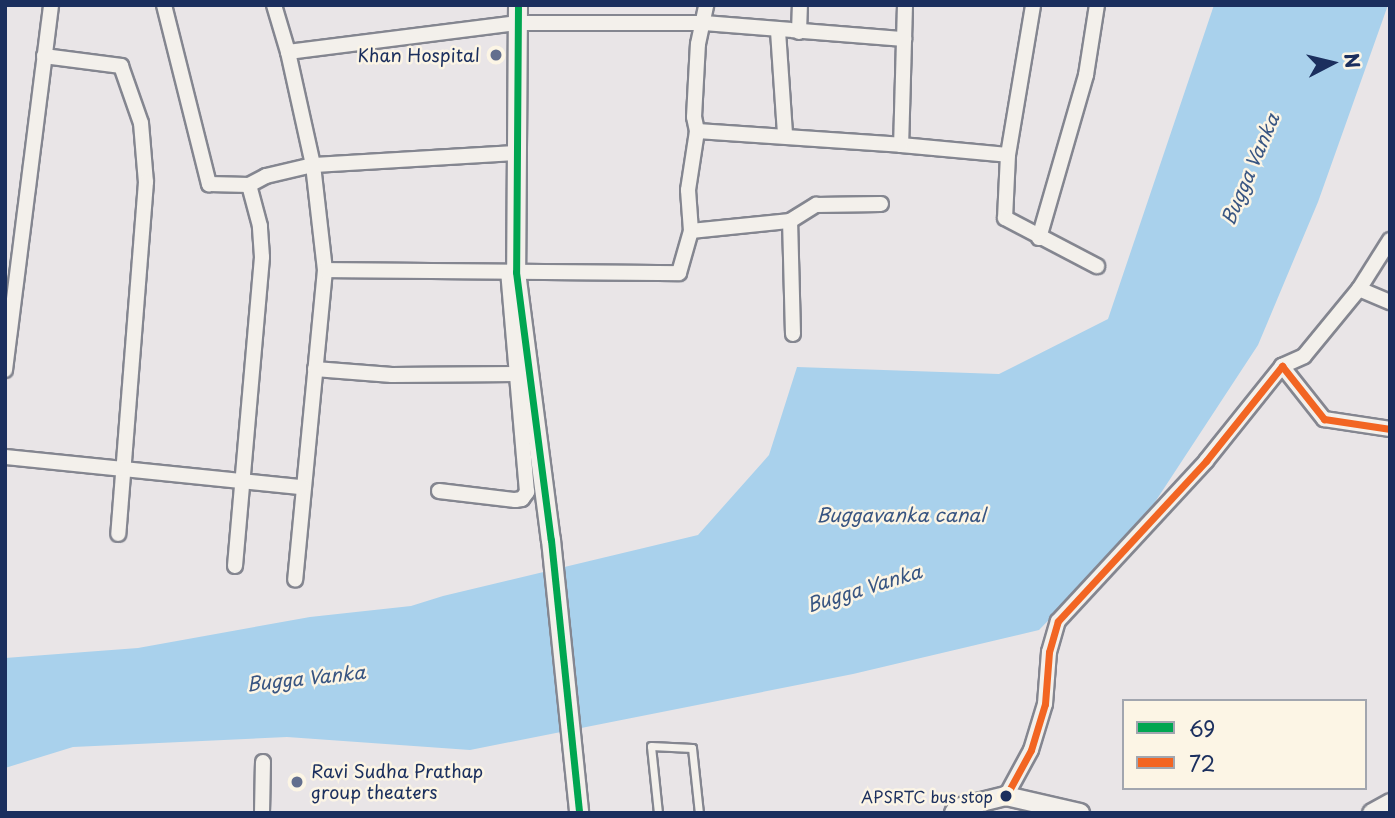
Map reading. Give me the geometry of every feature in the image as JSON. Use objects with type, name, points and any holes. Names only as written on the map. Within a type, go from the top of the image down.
[{"type":"main road","points":[[1372,813],[1390,803]]},
{"type":"street","points":[[5,370],[51,5]]},
{"type":"street","points":[[164,5],[209,184],[249,185],[265,176],[313,165],[517,153]]},
{"type":"street","points":[[274,5],[288,52],[313,165],[326,270],[302,487],[295,580]]},
{"type":"street","points":[[326,270],[679,273],[691,230],[688,190],[697,131],[694,117],[698,44],[706,5]]},
{"type":"street","points":[[799,32],[800,5]]},
{"type":"street","points":[[901,145],[905,5]]},
{"type":"street","points":[[1033,5],[1008,155],[1004,215],[1038,238],[1097,265]]},
{"type":"street","points":[[1038,238],[1083,89],[1097,5]]},
{"type":"street","points":[[288,52],[518,14],[704,23],[904,39]]},
{"type":"street","points":[[439,491],[515,500],[522,499],[527,492],[516,374],[512,272],[517,153],[518,14]]},
{"type":"street","points":[[778,30],[785,135]]},
{"type":"street","points":[[44,56],[121,66],[141,123],[146,182],[118,534]]},
{"type":"street","points":[[697,131],[785,135],[831,142],[901,145],[1008,155]]},
{"type":"street","points":[[235,566],[262,257],[260,226],[249,185]]},
{"type":"street","points":[[691,230],[790,221],[816,205],[881,204]]},
{"type":"street","points":[[790,221],[793,334]]},
{"type":"street","points":[[1006,796],[1035,738],[1045,704],[1049,652],[1058,621],[1206,461],[1282,366],[1304,356],[1359,289],[1390,240]]},
{"type":"street","points":[[512,272],[551,540],[579,813]]},
{"type":"street","points":[[1359,289],[1390,302]]},
{"type":"street","points":[[1282,366],[1324,419],[1390,429]]},
{"type":"street","points":[[315,369],[392,375],[516,374]]},
{"type":"street","points":[[5,457],[302,487]]},
{"type":"street","points":[[262,813],[263,762]]},
{"type":"street","points":[[954,813],[957,808],[1006,796],[1080,813]]},
{"type":"lane","points":[[658,813],[651,746],[692,748],[699,813]]},
{"type":"water","name":"Buggavanka canal","points":[[1214,5],[1388,5],[1318,202],[1258,345],[1138,528],[1039,630],[853,674],[470,750],[287,737],[73,747],[5,768],[5,658],[138,648],[310,617],[411,606],[698,535],[769,455],[797,367],[999,374],[1108,319]]},
{"type":"transit line","name":"69","points":[[518,5],[516,272],[551,540],[579,813]]},
{"type":"transit line","name":"72","points":[[1006,796],[1031,750],[1045,704],[1049,652],[1058,621],[1206,461],[1282,366],[1324,419],[1390,429]]},
{"type":"place","name":"Khan Hospital","points":[[496,55]]},
{"type":"place","name":"Ravi Sudha Prathap group theaters","points":[[297,782]]},
{"type":"place","name":"APSRTC bus stop","points":[[1006,796]]},
{"type":"water label","name":"Bugga Vanka","points":[[1250,169]]},
{"type":"water label","name":"Bugga Vanka","points":[[864,588]]},
{"type":"water label","name":"Bugga Vanka","points":[[306,678]]}]
